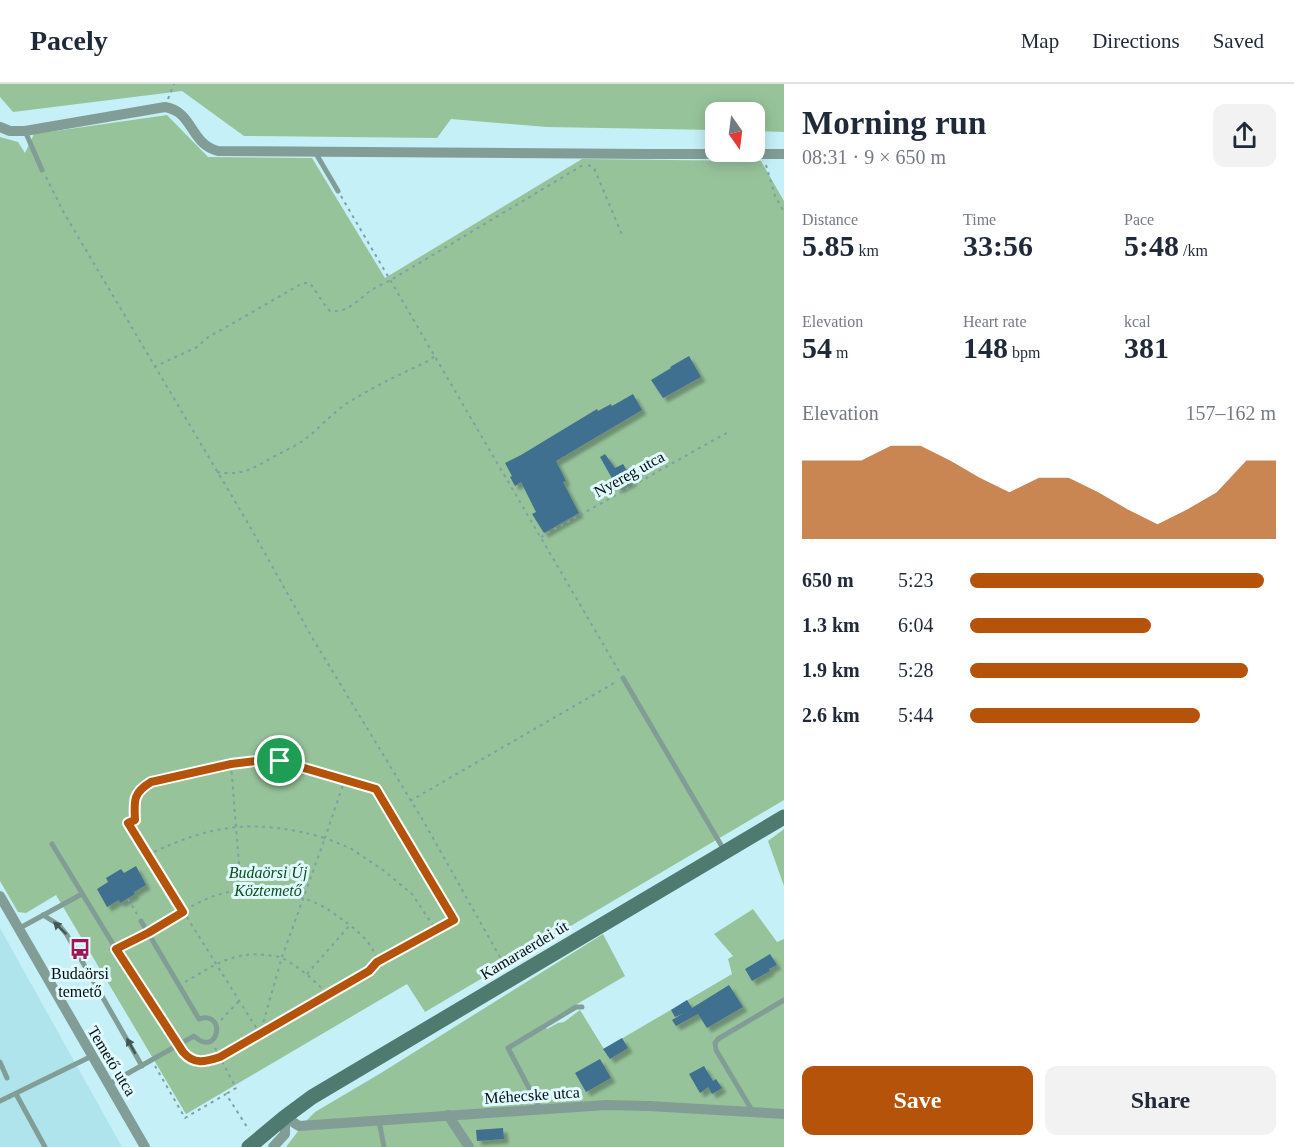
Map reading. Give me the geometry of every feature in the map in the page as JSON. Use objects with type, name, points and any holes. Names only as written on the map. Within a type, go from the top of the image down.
[{"type":"street","points":[[0,127],[10,131],[26,131],[165,107],[178,112],[188,122],[196,137],[206,146],[236,152],[705,154]]},
{"type":"street","points":[[765,154],[784,154]]},
{"type":"street","name":"Kamaraerdei út","points":[[252,1144],[312,1097],[784,817]]},
{"type":"street","name":"Temető utca","points":[[0,896],[146,1147]]},
{"type":"street","name":"Méhecske utca","points":[[285,1117],[299,1126],[606,1105],[784,1114]]},
{"type":"street","points":[[448,1115],[469,1147]]},
{"type":"street","points":[[273,1147],[285,1134],[285,1117]]},
{"type":"lane","points":[[26,131],[42,170]]},
{"type":"lane","points":[[315,152],[338,191]]},
{"type":"lane","points":[[623,678],[725,852]]},
{"type":"lane","points":[[52,844],[116,949],[148,933]]},
{"type":"lane","points":[[18,928],[82,894]]},
{"type":"lane","points":[[43,915],[59,925],[67,935],[142,1066]]},
{"type":"lane","points":[[109,1084],[194,1036],[206,1043],[214,1039],[217,1033],[216,1024],[207,1018],[199,1019],[141,921]]},
{"type":"lane","points":[[753,1112],[716,1050],[715,1043],[717,1039],[784,1000]]},
{"type":"lane","points":[[540,1109],[508,1048],[576,1007],[582,1007]]},
{"type":"lane","points":[[0,1101],[92,1056]]},
{"type":"lane","points":[[0,1062],[7,1078]]},
{"type":"lane","points":[[16,1094],[45,1147]]},
{"type":"lane","points":[[379,1121],[384,1147]]},
{"type":"path","points":[[165,107],[174,84]]},
{"type":"path","points":[[765,161],[775,196],[784,212]]},
{"type":"path","points":[[154,367],[197,347],[207,338],[303,283],[312,285],[330,311],[340,312],[373,289],[585,163],[594,168],[623,237]]},
{"type":"path","points":[[42,170],[64,213],[249,525],[313,639],[430,833],[511,979]]},
{"type":"path","points":[[338,191],[623,678],[410,801]]},
{"type":"path","points":[[217,472],[229,474],[260,466],[301,442],[355,398],[435,356]]},
{"type":"path","name":"Nyereg utca","points":[[540,537],[730,431]]},
{"type":"path","points":[[116,949],[188,1058],[207,1061],[220,1057],[260,1034],[328,994],[369,971],[377,962],[454,920],[376,789],[280,761],[264,760],[231,764],[151,782],[140,789],[134,803],[135,820],[128,823],[260,1034]]},
{"type":"path","points":[[231,764],[241,890]]},
{"type":"path","points":[[260,1034],[282,957],[345,780]]},
{"type":"path","points":[[147,855],[190,837],[237,826],[287,829],[325,838],[350,848],[383,870],[412,894],[436,930]]},
{"type":"path","points":[[148,933],[210,897],[241,890],[273,892],[304,898],[325,908],[350,925],[365,940],[373,950],[377,962]]},
{"type":"path","points":[[128,899],[141,921]]},
{"type":"path","points":[[307,974],[350,925]]},
{"type":"path","points":[[179,987],[217,963],[244,955],[263,955],[282,957],[307,974],[328,994]]},
{"type":"path","points":[[216,1024],[240,1000]]},
{"type":"path","points":[[152,1061],[186,1118],[236,1088],[211,1041]]},
{"type":"path","points":[[225,1094],[252,1144]]},
{"type":"shaded area","points":[[0,928],[122,1147],[0,1147]]},
{"type":"green space","points":[[0,84],[784,84],[784,132],[765,131],[765,102],[705,102],[705,130],[547,127],[451,119],[437,138],[244,136],[182,91],[13,112],[0,97]]},
{"type":"green space","name":"Budaörsi Új Köztemető","points":[[167,115],[208,157],[312,158],[385,278],[582,159],[762,162],[784,201],[784,800],[425,1012],[407,984],[186,1114],[56,895],[26,913],[18,912],[0,881],[0,137],[18,142],[25,153],[34,134]]},
{"type":"green space","points":[[784,829],[784,886],[768,841]]},
{"type":"green space","points":[[753,909],[777,942],[784,939],[784,1147],[286,1147],[315,1112],[603,934],[625,976],[543,1024],[547,1029],[564,1022],[580,1010],[604,1049],[732,974],[728,959],[733,956],[714,934]]},
{"type":"building","points":[[689,356],[701,377],[663,398],[651,380]]},
{"type":"building","points":[[633,394],[642,410],[556,461],[566,481],[563,482],[579,513],[544,533],[532,514],[536,512],[521,482],[515,486],[505,463],[597,409],[598,411],[611,404],[612,406]]},
{"type":"building","points":[[605,454],[615,468],[623,464],[633,481],[618,489],[600,457]]},
{"type":"building","points":[[136,866],[146,885],[120,903],[119,900],[107,907],[97,889],[108,882],[106,878],[121,869],[124,873]]},
{"type":"building","points":[[770,954],[777,965],[752,981],[745,969]]},
{"type":"building","points":[[729,985],[743,1007],[707,1028],[698,1014],[676,1026],[672,1020],[684,1013],[675,1017],[671,1010],[687,1000],[692,1008]]},
{"type":"building","points":[[622,1038],[628,1048],[610,1059],[603,1049]]},
{"type":"building","points":[[600,1059],[611,1078],[586,1092],[575,1073]]},
{"type":"building","points":[[704,1066],[713,1081],[716,1079],[722,1088],[712,1094],[708,1087],[700,1093],[689,1074]]},
{"type":"building","points":[[503,1128],[504,1139],[477,1141],[476,1130]]},
{"type":"place","name":"Budaörsi temető","points":[[80,949]]},
{"type":"route","points":[[264,760],[280,761],[376,789],[454,920],[377,962],[369,971],[220,1057],[197,1061],[188,1058],[183,1052],[116,949],[183,912],[128,823],[135,820],[134,803],[140,789],[151,782],[231,764],[264,760]]}]
